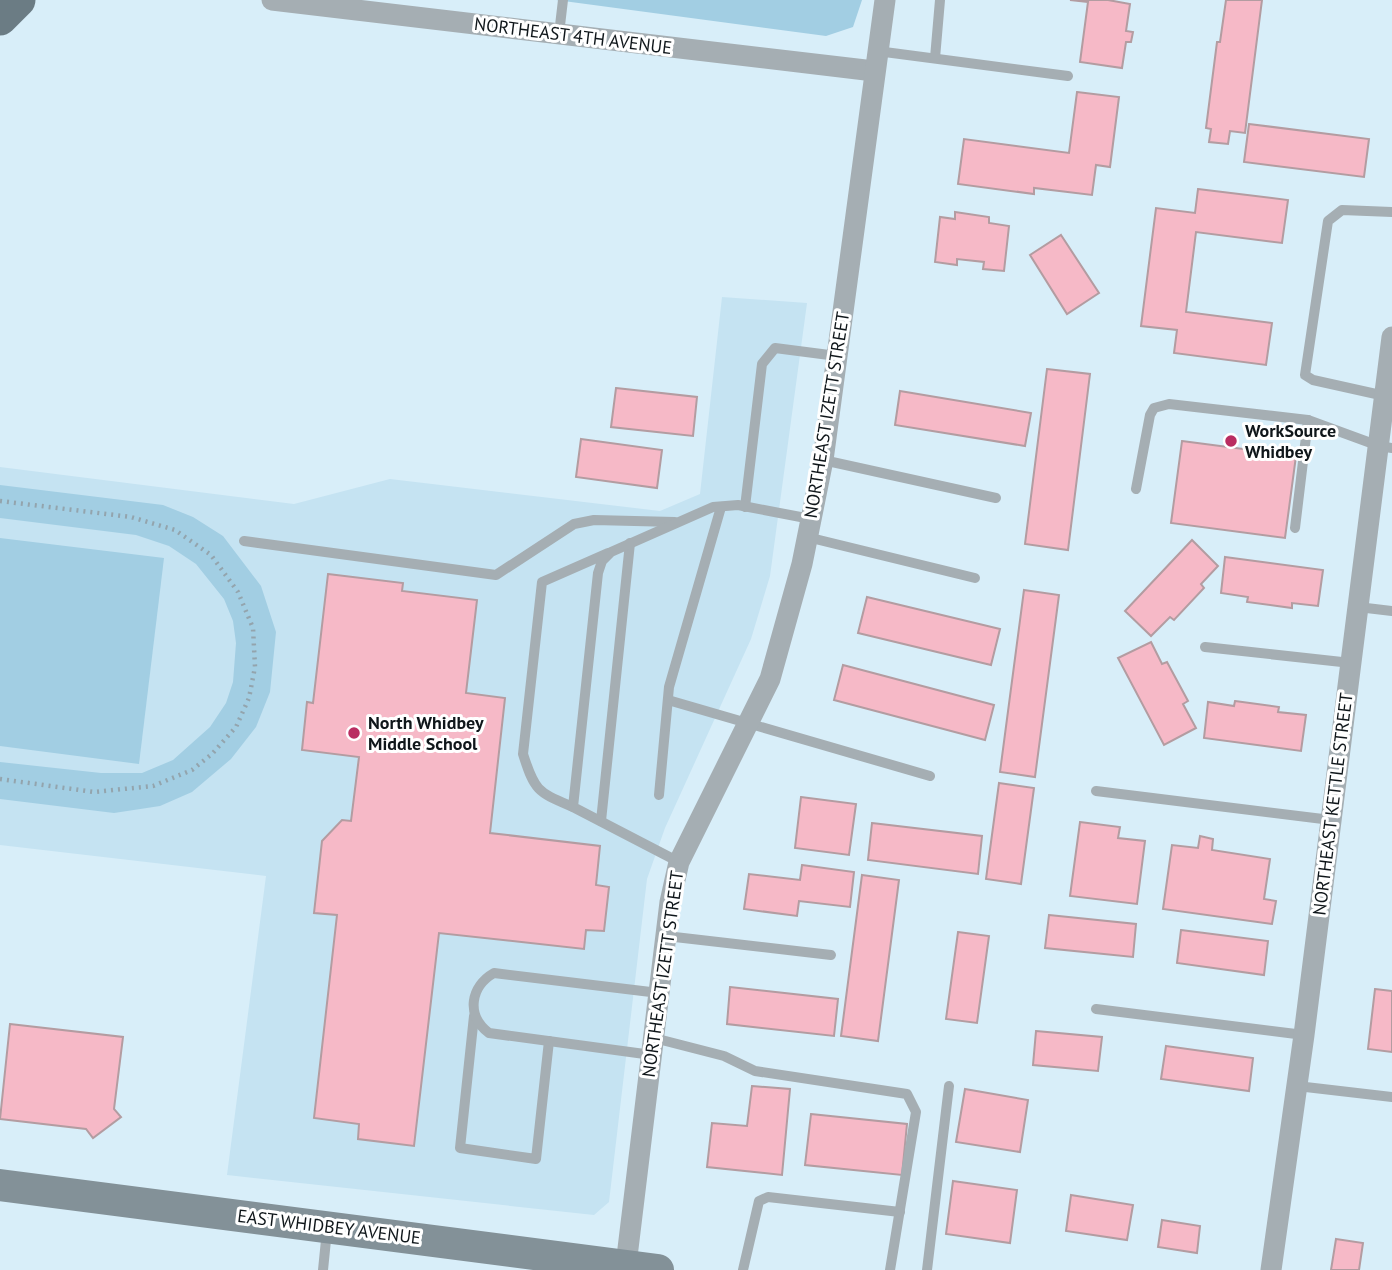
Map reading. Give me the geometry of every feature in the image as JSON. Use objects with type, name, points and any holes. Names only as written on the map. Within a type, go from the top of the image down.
[{"type":"main road","points":[[0,18],[18,0]]},
{"type":"street","name":"NORTHEAST 4TH AVENUE","points":[[272,0],[409,9],[559,34],[875,61]]},
{"type":"street","name":"NORTHEAST IZETT STREET","points":[[605,1265],[653,1047],[666,936],[679,862],[770,679],[809,528],[823,460],[885,0]]},
{"type":"street","name":"NORTHEAST KETTLE STREET","points":[[1271,1270],[1304,1035],[1358,607],[1385,447],[1385,396],[1392,339]]},
{"type":"street","name":"EAST WHIDBEY AVENUE","points":[[0,1185],[659,1270]]},
{"type":"lane","points":[[559,34],[563,0]]},
{"type":"lane","points":[[935,58],[940,0]]},
{"type":"lane","points":[[875,61],[935,58],[1068,76]]},
{"type":"lane","points":[[1385,396],[1312,380],[1305,375],[1328,221],[1342,210],[1392,212]]},
{"type":"lane","points":[[745,507],[762,363],[775,348],[837,356]]},
{"type":"lane","points":[[1136,489],[1150,415],[1154,408],[1169,404],[1308,420],[1385,447]]},
{"type":"lane","points":[[1295,528],[1308,420]]},
{"type":"lane","points":[[823,460],[996,498]]},
{"type":"lane","points":[[679,862],[541,793],[529,773],[523,754],[542,582],[713,507],[745,507],[975,578]]},
{"type":"lane","points":[[659,796],[669,687],[721,507]]},
{"type":"lane","points":[[244,541],[496,575],[574,524],[594,520],[678,523]]},
{"type":"lane","points":[[601,821],[630,543]]},
{"type":"lane","points":[[573,807],[598,573],[602,561],[611,552]]},
{"type":"lane","points":[[1358,607],[1392,611]]},
{"type":"lane","points":[[1205,647],[1351,663]]},
{"type":"lane","points":[[668,700],[930,776]]},
{"type":"lane","points":[[1096,790],[1331,820]]},
{"type":"lane","points":[[666,936],[831,955]]},
{"type":"lane","points":[[549,1041],[536,1159],[460,1148],[476,992],[482,980],[494,973],[659,993]]},
{"type":"lane","points":[[1096,1009],[1304,1035]]},
{"type":"lane","points":[[474,1016],[480,1026],[489,1033],[549,1041],[653,1047],[724,1056],[755,1071],[907,1094],[916,1112],[891,1270]]},
{"type":"lane","points":[[927,1270],[949,1086]]},
{"type":"lane","points":[[1297,1086],[1392,1097]]},
{"type":"lane","points":[[743,1270],[759,1201],[768,1197],[900,1212]]},
{"type":"lane","points":[[323,1270],[327,1227]]},
{"type":"path","points":[[0,501],[131,517],[175,530],[211,555],[238,592],[253,628],[255,667],[249,698],[236,727],[212,754],[192,770],[153,786],[94,792],[0,779]]},
{"type":"shaded area","points":[[556,0],[862,0],[853,27],[826,36]]},
{"type":"shaded area","name":"North Whidbey Middle School","points":[[722,297],[807,303],[770,576],[751,639],[665,828],[647,879],[609,1202],[594,1215],[227,1175],[266,876],[0,845],[0,467],[294,504],[390,479],[660,511],[700,494]]},
{"type":"shaded area","points":[[0,485],[163,505],[193,517],[223,536],[261,586],[276,632],[270,692],[256,727],[231,759],[192,792],[160,806],[114,813],[0,799],[0,762],[101,773],[142,773],[173,760],[210,727],[226,703],[233,682],[236,643],[233,621],[224,599],[196,564],[169,546],[136,535],[0,518]]},
{"type":"shaded area","points":[[0,538],[164,558],[139,764],[0,746]]},
{"type":"building","points":[[1070,0],[1108,0],[1130,4],[1126,31],[1133,32],[1131,42],[1126,42],[1122,68],[1080,62],[1088,2]]},
{"type":"building","points":[[1226,0],[1262,0],[1245,133],[1230,131],[1228,144],[1209,142],[1211,129],[1206,128],[1217,42],[1220,42]]},
{"type":"building","points":[[1077,92],[1119,97],[1110,167],[1096,165],[1092,195],[1034,188],[1034,194],[958,184],[964,139],[1069,153]]},
{"type":"building","points":[[1249,124],[1369,139],[1364,177],[1244,162]]},
{"type":"building","points":[[1198,189],[1288,200],[1282,243],[1196,232],[1186,312],[1272,323],[1266,365],[1174,353],[1177,330],[1141,326],[1156,208],[1195,213]]},
{"type":"building","points":[[955,212],[989,217],[989,223],[1009,226],[1004,271],[983,269],[984,262],[957,259],[957,265],[935,262],[940,217],[955,219]]},
{"type":"building","points":[[1061,235],[1099,293],[1067,314],[1030,255]]},
{"type":"building","points":[[1047,369],[1090,374],[1068,550],[1025,544]]},
{"type":"building","points":[[616,388],[697,397],[693,436],[611,427]]},
{"type":"building","points":[[900,391],[1031,413],[1025,446],[895,425]]},
{"type":"building","points":[[581,439],[662,450],[657,488],[576,477]]},
{"type":"building","points":[[1182,441],[1296,456],[1285,538],[1171,523]]},
{"type":"building","points":[[1192,540],[1218,566],[1201,584],[1204,588],[1174,620],[1170,617],[1151,636],[1125,611]]},
{"type":"building","points":[[1225,557],[1323,570],[1318,606],[1292,603],[1292,608],[1247,602],[1248,597],[1221,593]]},
{"type":"building","points":[[328,574],[403,583],[402,591],[477,600],[466,693],[505,698],[490,833],[600,846],[596,885],[609,887],[604,931],[586,930],[584,949],[439,933],[414,1146],[358,1139],[359,1124],[314,1118],[337,915],[314,913],[322,841],[342,820],[351,821],[359,757],[302,750],[307,702],[313,703]]},
{"type":"building","points":[[1024,590],[1059,595],[1035,777],[1000,772]]},
{"type":"building","points":[[867,597],[1000,629],[991,665],[858,633]]},
{"type":"building","points":[[1151,642],[1162,664],[1167,662],[1188,701],[1183,704],[1196,728],[1164,745],[1118,658]]},
{"type":"building","points":[[843,665],[994,705],[985,740],[834,700]]},
{"type":"building","points":[[1235,701],[1279,707],[1278,712],[1306,715],[1301,751],[1204,738],[1208,702],[1234,706]]},
{"type":"building","points":[[999,783],[1034,788],[1021,884],[986,879]]},
{"type":"building","points":[[801,797],[856,804],[849,855],[795,848]]},
{"type":"building","points":[[1080,822],[1120,827],[1118,838],[1145,841],[1137,904],[1070,896]]},
{"type":"building","points":[[872,823],[982,836],[978,874],[868,860]]},
{"type":"building","points":[[1200,836],[1213,839],[1212,850],[1270,859],[1264,899],[1276,901],[1272,924],[1163,909],[1172,845],[1198,848]]},
{"type":"building","points":[[802,865],[854,872],[850,907],[799,901],[797,916],[744,909],[749,874],[800,880]]},
{"type":"building","points":[[862,875],[899,880],[878,1041],[841,1036]]},
{"type":"building","points":[[1049,915],[1136,924],[1133,957],[1045,948]]},
{"type":"building","points":[[1181,930],[1268,941],[1264,975],[1177,963]]},
{"type":"building","points":[[958,932],[989,936],[977,1023],[946,1019]]},
{"type":"building","points":[[730,987],[838,999],[834,1036],[727,1024]]},
{"type":"building","points":[[1375,989],[1392,991],[1392,1052],[1368,1049]]},
{"type":"building","points":[[10,1024],[123,1037],[114,1109],[121,1117],[93,1138],[86,1129],[0,1119]]},
{"type":"building","points":[[1036,1031],[1102,1037],[1098,1071],[1033,1065]]},
{"type":"building","points":[[1166,1046],[1253,1058],[1249,1091],[1161,1079]]},
{"type":"building","points":[[752,1086],[790,1089],[782,1175],[707,1167],[712,1123],[747,1126]]},
{"type":"building","points":[[965,1089],[1028,1100],[1020,1152],[956,1142]]},
{"type":"building","points":[[811,1114],[907,1124],[902,1175],[805,1165]]},
{"type":"building","points":[[953,1181],[1017,1190],[1010,1243],[946,1234]]},
{"type":"building","points":[[1071,1195],[1133,1205],[1127,1240],[1066,1231]]},
{"type":"building","points":[[1162,1220],[1200,1226],[1197,1253],[1158,1247]]},
{"type":"building","points":[[1336,1239],[1363,1243],[1359,1270],[1331,1270]]},
{"type":"place","name":"WorkSource Whidbey","points":[[1231,441]]},
{"type":"place","name":"North Whidbey Middle School","points":[[354,733]]}]
